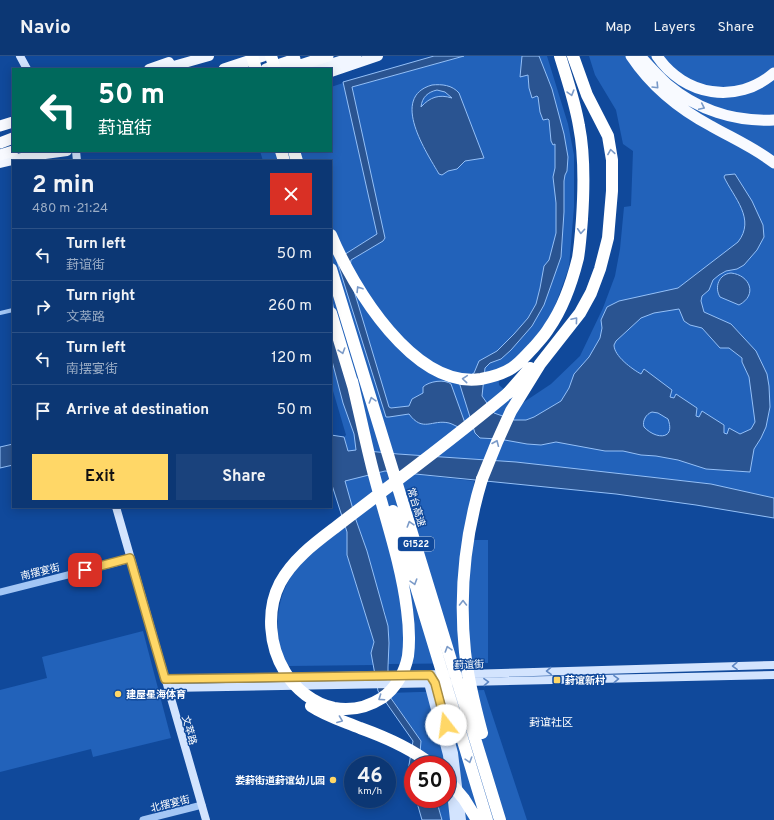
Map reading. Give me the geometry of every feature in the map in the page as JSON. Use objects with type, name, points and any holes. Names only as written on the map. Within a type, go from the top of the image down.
[{"type":"highway","points":[[252,56],[256,68]]},
{"type":"highway","points":[[227,68],[264,56],[269,68]]},
{"type":"highway","points":[[271,56],[275,68]]},
{"type":"highway","points":[[269,68],[305,56]]},
{"type":"highway","points":[[291,68],[328,56]]},
{"type":"highway","points":[[352,381],[372,467],[376,482],[378,489],[380,496],[386,517],[388,524],[400,572],[406,606],[409,638],[408,655],[405,668],[390,691],[374,703],[356,708],[343,709],[329,707],[311,698],[293,682],[280,663],[274,642],[271,623],[274,600],[282,581],[300,557],[312,546],[371,500],[377,496],[383,491],[449,441],[505,391],[524,367],[560,309],[578,258],[583,192],[579,126],[560,56]]},
{"type":"highway","points":[[501,820],[468,670],[464,636],[463,597],[466,555],[475,503],[482,479],[497,442],[511,411],[540,364],[580,314],[591,293],[600,269],[608,238],[612,191],[612,160],[608,136],[587,94],[573,56]]},
{"type":"highway","points":[[631,56],[652,82],[673,102],[774,163]]},
{"type":"highway","points":[[640,56],[668,84],[689,100],[714,112],[736,118],[774,120]]},
{"type":"highway","points":[[657,56],[669,71],[684,82],[702,90],[715,92],[735,91],[747,88],[759,83],[774,73]]},
{"type":"highway","points":[[0,126],[12,122]]},
{"type":"highway","points":[[0,143],[12,138]]},
{"type":"highway","points":[[0,155],[16,155]]},
{"type":"highway","points":[[332,237],[343,261],[362,293],[395,338],[414,355],[437,371],[458,378],[478,379],[503,373],[523,359],[549,328]]},
{"type":"highway","name":"常台高速","points":[[332,272],[501,820]]},
{"type":"highway","name":"G1522","points":[[332,316],[487,820]]},
{"type":"highway","points":[[420,756],[398,744],[320,712],[294,693],[281,678],[271,656],[266,629],[267,608],[271,591],[287,564],[302,547],[519,381],[540,355],[562,335]]},
{"type":"highway","points":[[456,790],[464,799],[477,820]]},
{"type":"main road","points":[[20,56],[26,68]]},
{"type":"main road","points":[[152,68],[188,56]]},
{"type":"main road","points":[[167,68],[209,56]]},
{"type":"main road","points":[[317,68],[356,56]]},
{"type":"main road","points":[[332,72],[378,56]]},
{"type":"main road","points":[[0,132],[12,126]]},
{"type":"main road","points":[[0,163],[16,155],[26,152]]},
{"type":"main road","points":[[16,155],[54,152]]},
{"type":"main road","name":"文萃路","points":[[116,508],[206,820]]},
{"type":"main road","name":"葑谊街","points":[[431,680],[774,665]]},
{"type":"main road","name":"葑谊街","points":[[165,679],[431,680],[774,675]]},
{"type":"main road","name":"葑谊街","points":[[168,688],[372,680]]},
{"type":"main road","points":[[431,680],[447,755],[454,820]]},
{"type":"main road","points":[[431,680],[454,753],[462,820]]},
{"type":"street","points":[[0,313],[12,310]]},
{"type":"street","name":"南摆宴街","points":[[0,592],[130,558]]},
{"type":"street","name":"北摆宴街","points":[[143,820],[202,805]]},
{"type":"shaded area","points":[[434,56],[464,56],[352,87],[385,238],[383,241],[351,260],[349,274],[389,407],[409,406],[412,399],[423,393],[423,387],[429,383],[437,381],[448,382],[451,384],[465,423],[461,428],[450,423],[443,422],[428,424],[419,423],[409,414],[386,417],[337,261],[339,258],[377,234],[343,82]]},
{"type":"shaded area","points":[[464,56],[547,56],[568,124],[574,155],[574,207],[569,267],[551,315],[523,356],[498,369],[499,385],[521,404],[551,384],[580,356],[603,308],[615,276],[620,249],[624,207],[631,206],[633,151],[623,144],[616,110],[595,75],[589,56],[774,56],[774,498],[711,484],[650,477],[368,451],[348,451],[344,437],[346,435],[332,387],[332,160],[263,160],[260,152],[332,152],[332,87],[343,83],[345,89]]},
{"type":"shaded area","points":[[522,56],[539,56],[552,89],[564,134],[568,157],[567,171],[564,181],[564,212],[561,257],[544,305],[532,326],[501,359],[490,363],[485,368],[482,396],[494,413],[514,420],[526,420],[534,417],[561,401],[569,388],[574,374],[589,357],[600,338],[602,328],[601,320],[607,307],[619,301],[678,288],[738,242],[745,225],[744,217],[738,201],[724,177],[725,175],[735,174],[752,201],[763,225],[764,237],[757,250],[744,265],[737,269],[726,271],[713,280],[709,290],[702,296],[701,301],[704,312],[731,324],[756,351],[767,374],[770,407],[766,427],[754,449],[750,472],[706,469],[678,460],[656,456],[641,455],[623,451],[605,451],[556,442],[541,445],[480,438],[475,433],[459,382],[474,373],[479,361],[497,351],[528,318],[536,304],[544,266],[549,260],[556,233],[556,203],[553,177],[555,168],[555,144],[553,145],[551,141],[549,120],[543,120],[540,112],[538,97],[532,98],[529,88],[528,75],[520,77]],"holes":[[[679,309],[684,321],[690,325],[702,328],[720,348],[729,348],[742,358],[742,362],[749,377],[755,422],[751,429],[740,434],[729,428],[727,434],[724,433],[724,425],[702,411],[699,417],[696,416],[697,408],[676,394],[674,398],[670,397],[672,390],[644,369],[641,374],[620,358],[614,345],[616,341],[641,318],[654,313]],[[652,412],[658,413],[668,419],[670,426],[667,434],[659,436],[644,427],[645,418]]]},
{"type":"shaded area","points":[[432,85],[439,85],[450,87],[459,93],[484,158],[465,161],[457,169],[448,171],[442,175],[439,174],[420,140],[415,126],[412,113],[413,101],[419,91]],"holes":[[[437,90],[445,92],[452,98],[443,96],[435,97],[421,107],[424,98],[431,92]]]},
{"type":"shaded area","points":[[731,273],[743,277],[749,286],[750,291],[748,296],[745,301],[739,305],[720,297],[718,293],[718,285],[721,278]]},
{"type":"shaded area","points":[[332,301],[368,451],[516,462],[711,484],[774,498],[774,518],[616,494],[385,471],[345,481],[388,626],[388,694],[421,741],[420,756],[410,756],[413,741],[378,691],[371,653],[374,642],[347,555],[347,532],[332,485],[332,435],[344,437],[348,451],[356,450],[354,434],[343,403],[332,361]]},
{"type":"shaded area","points":[[12,444],[12,465],[0,468],[0,447]]},
{"type":"shaded area","points":[[385,471],[474,481],[471,540],[488,540],[488,663],[388,664],[389,635],[385,612],[380,601],[367,551],[344,481]]},
{"type":"shaded area","points":[[345,527],[347,532],[347,555],[374,642],[372,648],[374,665],[289,666],[282,652],[278,631],[279,610],[284,591],[293,574],[304,561]]},
{"type":"shaded area","points":[[143,631],[171,738],[93,757],[91,749],[0,772],[0,690],[47,678],[42,657]]},
{"type":"shaded area","points":[[484,690],[527,820],[442,820],[439,808],[456,808],[456,756],[420,756],[421,741],[388,693]]},
{"type":"shaded area","points":[[419,808],[439,808],[442,820],[422,820]]},
{"type":"place","name":"葑谊新村","points":[[557,680]]},
{"type":"place","name":"建屋·星海体育","points":[[118,694]]},
{"type":"place","name":"娄葑街道葑谊幼儿园","points":[[333,780]]},
{"type":"district","name":"葑谊社区","points":[[551,722]]},
{"type":"route","points":[[85,570],[130,558],[165,679],[430,675],[435,683],[446,725]]}]
